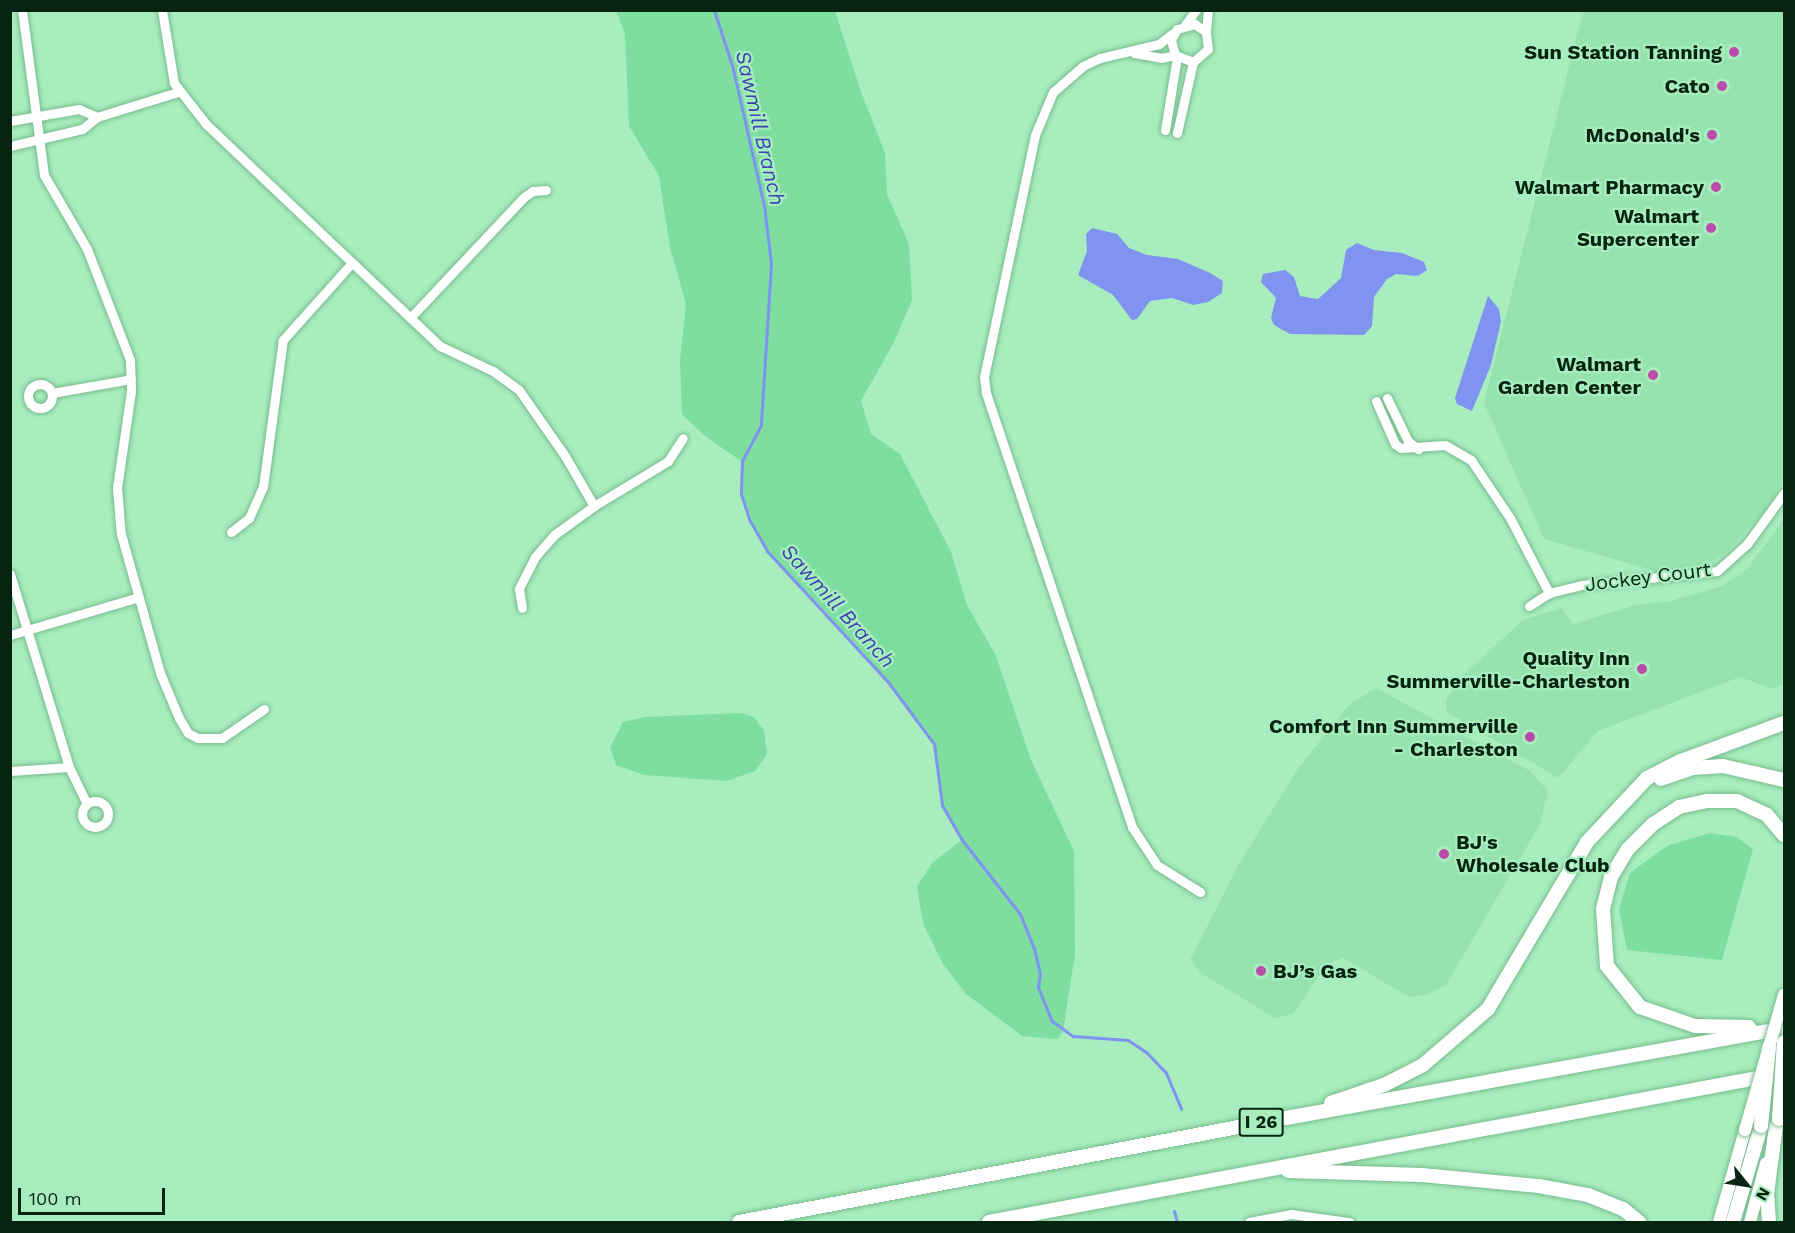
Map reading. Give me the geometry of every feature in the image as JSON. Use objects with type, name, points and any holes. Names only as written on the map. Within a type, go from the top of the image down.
[{"type":"highway","points":[[1286,1118],[1384,1085],[1423,1065],[1454,1042],[1488,1009],[1516,967],[1587,842],[1611,812],[1647,778],[1681,761],[1785,723]]},
{"type":"highway","points":[[1611,812],[1658,780],[1693,768],[1723,766],[1785,780]]},
{"type":"highway","points":[[1785,835],[1767,814],[1737,801],[1707,801],[1679,807],[1653,824],[1628,849],[1611,877],[1603,909],[1602,940],[1607,966],[1621,988],[1640,1007],[1659,1017],[1704,1027],[1785,1026]]},
{"type":"highway","name":"I 26","points":[[739,1222],[1785,1026]]},
{"type":"highway","points":[[1769,1222],[1767,1194],[1778,1122],[1785,1042]]},
{"type":"highway","points":[[1733,1222],[1761,1126],[1769,1047]]},
{"type":"highway","name":"I 26","points":[[989,1222],[1785,1073]]},
{"type":"highway","points":[[1747,1079],[1785,1080]]},
{"type":"highway","points":[[1255,1171],[1422,1175],[1539,1186],[1588,1195],[1623,1209],[1639,1222]]},
{"type":"main road","points":[[1719,1222],[1785,995]]},
{"type":"main road","points":[[1750,1222],[1785,1098]]},
{"type":"street","points":[[22,10],[44,175],[101,282],[130,360],[130,379],[117,488],[121,534],[160,673],[188,733],[210,740],[222,738],[264,709]]},
{"type":"street","points":[[162,10],[167,56],[178,92],[266,184],[450,353],[493,371],[519,390],[594,506]]},
{"type":"street","points":[[1196,10],[1188,23],[1159,44],[1100,58],[1066,77],[1043,111],[984,377],[986,393],[1132,828],[1157,865],[1200,892]]},
{"type":"street","points":[[1177,133],[1193,62],[1208,49],[1206,32],[1208,10]]},
{"type":"street","points":[[1181,26],[1195,24],[1206,32]]},
{"type":"street","points":[[1165,130],[1176,56],[1171,48],[1173,33]]},
{"type":"street","points":[[1123,53],[1176,56],[1193,62]]},
{"type":"street","points":[[10,146],[82,129],[97,117],[178,92]]},
{"type":"street","points":[[10,121],[79,109],[97,117]]},
{"type":"street","points":[[410,318],[524,197],[533,191],[546,190]]},
{"type":"street","points":[[231,532],[249,518],[263,487],[284,340],[351,264]]},
{"type":"street","points":[[52,393],[130,379]]},
{"type":"street","points":[[1387,398],[1408,441],[1418,449]]},
{"type":"street","points":[[1376,401],[1395,444],[1418,449],[1445,445],[1471,460],[1510,518],[1549,593]]},
{"type":"street","points":[[522,608],[519,589],[535,557],[555,535],[594,506],[668,461],[683,438]]},
{"type":"street","name":"Jockey Court","points":[[1529,606],[1549,593],[1582,585],[1717,571],[1747,544],[1785,493]]},
{"type":"street","points":[[10,574],[69,767],[87,804]]},
{"type":"street","points":[[10,635],[28,632],[139,597]]},
{"type":"street","points":[[10,771],[69,767]]},
{"type":"street","points":[[1250,1222],[1291,1214],[1349,1222]]},
{"type":"shaded area","points":[[1587,10],[1784,11],[1784,480],[1766,509],[1727,552],[1699,569],[1669,575],[1544,539],[1484,403],[1582,15]]},
{"type":"shaded area","points":[[616,11],[835,11],[861,92],[885,153],[887,194],[909,244],[912,300],[894,342],[861,401],[871,434],[900,454],[951,552],[967,605],[996,656],[1031,760],[1074,851],[1075,954],[1063,1031],[1058,1039],[1022,1036],[966,994],[943,964],[923,923],[917,886],[933,862],[962,840],[942,805],[934,744],[888,682],[767,551],[750,521],[741,494],[741,461],[705,436],[682,414],[680,361],[686,304],[670,247],[659,176],[629,126],[625,34]]},
{"type":"shaded area","points":[[1784,519],[1784,683],[1773,689],[1740,677],[1598,731],[1558,778],[1447,712],[1446,700],[1460,678],[1523,620],[1562,608],[1573,624],[1636,605],[1671,601],[1722,586],[1748,568]]},
{"type":"shaded area","points":[[1376,688],[1530,771],[1548,791],[1540,824],[1446,985],[1429,994],[1409,997],[1343,958],[1327,964],[1293,1014],[1275,1018],[1202,974],[1190,960],[1239,864],[1299,767],[1349,705]]},
{"type":"shaded area","points":[[741,713],[754,717],[764,731],[767,754],[755,771],[727,781],[644,775],[616,765],[610,748],[623,722],[644,717]]},
{"type":"shaded area","points":[[1710,833],[1737,837],[1753,849],[1722,960],[1627,950],[1619,909],[1630,873],[1667,846]]},
{"type":"water","points":[[1092,228],[1117,234],[1129,248],[1147,255],[1178,259],[1210,273],[1223,281],[1222,293],[1208,302],[1193,305],[1172,298],[1150,301],[1137,319],[1132,320],[1113,295],[1078,275],[1087,251],[1086,234]]},
{"type":"water","points":[[1357,243],[1374,250],[1402,253],[1424,262],[1427,270],[1418,276],[1396,274],[1387,279],[1374,297],[1372,326],[1364,335],[1290,334],[1274,325],[1271,318],[1276,298],[1261,282],[1263,274],[1285,270],[1294,277],[1300,296],[1318,299],[1341,278],[1346,250]]},
{"type":"water","points":[[1488,296],[1499,309],[1501,321],[1491,365],[1472,411],[1457,404],[1455,398]]},
{"type":"waterway","name":"Sawmill Branch","points":[[714,10],[733,69],[764,205],[771,264],[761,425],[742,461],[741,494],[750,521],[767,551],[888,682],[934,744],[942,805],[962,840],[1020,914],[1034,948],[1040,973],[1038,987],[1052,1021],[1073,1036],[1128,1040],[1146,1052],[1166,1073],[1181,1109]]},
{"type":"waterway","name":"Sawmill Branch","points":[[1174,1211],[1177,1222]]},
{"type":"place","name":"Sun Station Tanning","points":[[1734,52]]},
{"type":"place","name":"Cato","points":[[1722,86]]},
{"type":"place","name":"McDonald's","points":[[1712,135]]},
{"type":"place","name":"Walmart Pharmacy","points":[[1716,187]]},
{"type":"place","name":"Walmart Supercenter","points":[[1711,228]]},
{"type":"place","name":"Walmart Garden Center","points":[[1653,375]]},
{"type":"place","name":"Quality Inn Summerville-Charleston","points":[[1642,669]]},
{"type":"place","name":"Comfort Inn Summerville - Charleston","points":[[1530,737]]},
{"type":"place","name":"BJ's Wholesale Club","points":[[1444,854]]},
{"type":"place","name":"BJ’s Gas","points":[[1261,971]]}]
